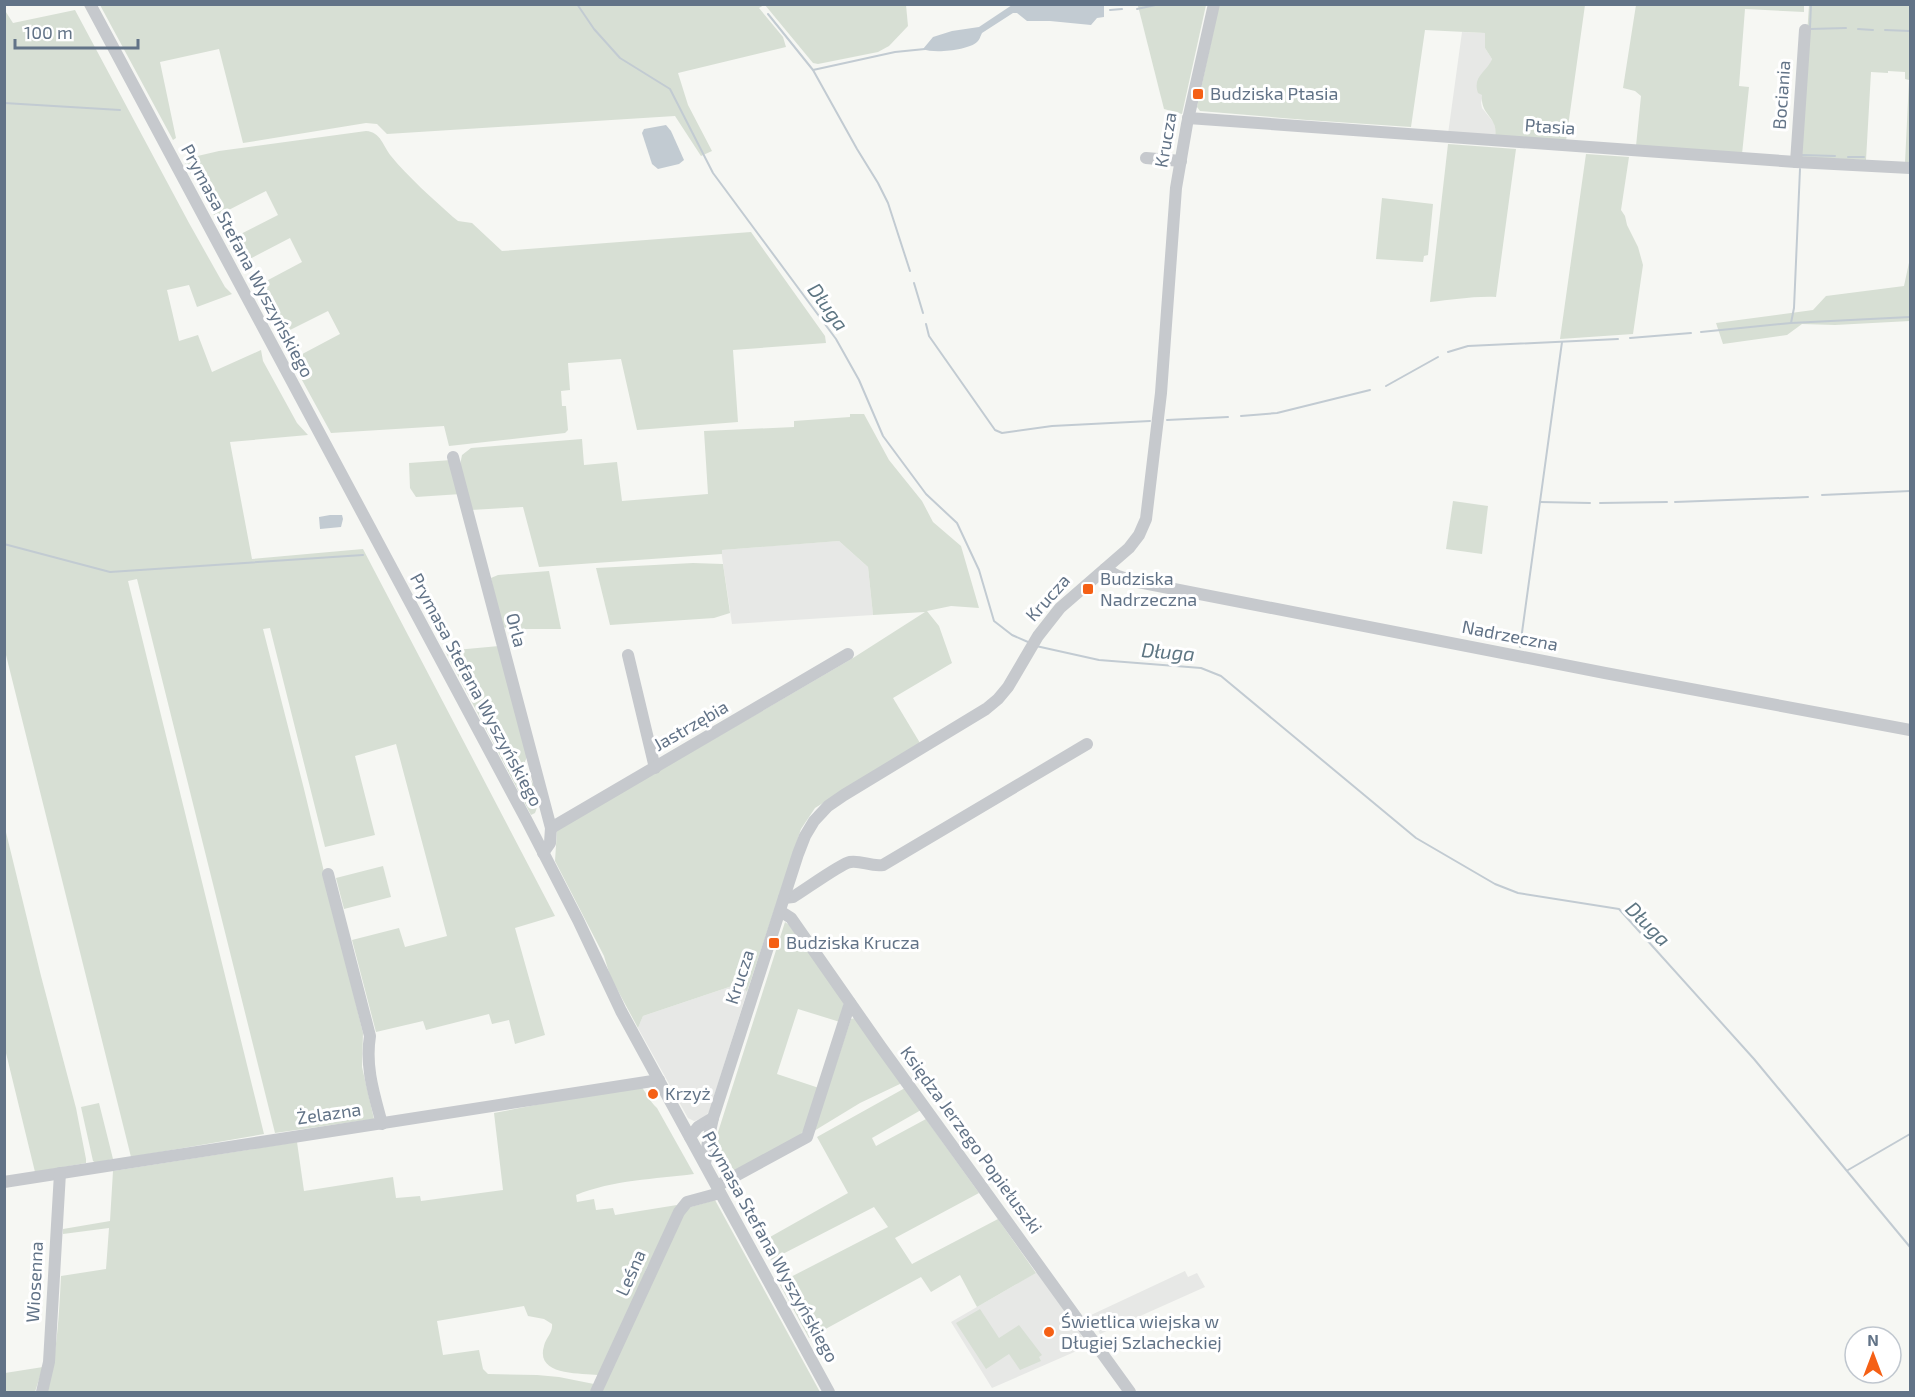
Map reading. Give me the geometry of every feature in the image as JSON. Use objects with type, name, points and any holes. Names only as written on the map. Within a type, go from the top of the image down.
[{"type":"street","name":"Prymasa Stefana Wyszyńskiego","points":[[90,4],[543,853],[621,1011],[829,1392]]},
{"type":"street","name":"Krucza","points":[[705,1164],[712,1124],[801,844],[819,814],[844,795],[994,702],[1008,687],[1038,636],[1059,608],[1129,548],[1139,535],[1148,509],[1161,393],[1176,188],[1188,118],[1214,4]]},
{"type":"street","name":"Bociania","points":[[1796,162],[1805,30]]},
{"type":"street","name":"Ptasia","points":[[1188,118],[1796,162],[1911,168]]},
{"type":"street","points":[[1146,158],[1180,161]]},
{"type":"street","name":"Orla","points":[[453,457],[551,828]]},
{"type":"street","name":"Nadrzeczna","points":[[1105,569],[1132,581],[1911,730]]},
{"type":"street","name":"Jastrzębia","points":[[551,828],[848,654]]},
{"type":"street","points":[[628,655],[655,768]]},
{"type":"street","points":[[784,898],[794,897],[845,864],[856,862],[874,866],[883,865],[1087,744]]},
{"type":"street","points":[[526,821],[546,811]]},
{"type":"street","points":[[543,853],[550,843],[551,828]]},
{"type":"street","points":[[328,874],[370,1036],[368,1063],[382,1124]]},
{"type":"street","name":"Księdza Jerzego Popiełuszki","points":[[780,912],[791,918],[1130,1392]]},
{"type":"street","name":"Leśna","points":[[596,1392],[673,1223],[687,1202],[719,1190],[807,1137],[850,1003]]},
{"type":"street","name":"Żelazna","points":[[4,1182],[659,1080]]},
{"type":"street","points":[[690,1137],[698,1127],[712,1124]]},
{"type":"street","name":"Wiosenna","points":[[42,1392],[49,1362],[60,1173]]},
{"type":"shaded area","points":[[1145,4],[1206,5],[1182,114],[1164,109],[1138,6]]},
{"type":"shaded area","points":[[100,5],[764,5],[759,8],[783,37],[786,47],[678,73],[688,105],[712,151],[701,156],[675,116],[387,134],[377,124],[366,123],[243,143],[219,49],[160,62],[176,138],[173,140]]},
{"type":"shaded area","points":[[765,5],[906,5],[908,26],[889,46],[878,52],[818,64],[813,63]]},
{"type":"shaded area","points":[[1012,5],[1104,5],[1104,17],[1097,18],[1091,25],[1027,21],[1017,13],[1013,13],[982,33],[973,45],[943,51],[923,49],[933,37],[952,31],[979,27]]},
{"type":"shaded area","points":[[1219,5],[1585,5],[1566,141],[1495,137],[1496,130],[1484,108],[1482,95],[1478,93],[1477,87],[1478,78],[1492,59],[1485,48],[1485,33],[1425,30],[1411,127],[1200,111],[1197,107]]},
{"type":"shaded area","points":[[1636,5],[1804,5],[1804,12],[1745,9],[1739,86],[1749,87],[1742,154],[1636,146],[1641,96],[1635,91],[1623,88]]},
{"type":"shaded area","points":[[1809,5],[1910,5],[1910,163],[1905,163],[1909,80],[1905,79],[1905,72],[1888,71],[1888,73],[1871,72],[1866,160],[1799,157]]},
{"type":"shaded area","points":[[4,9],[13,23],[75,10],[189,223],[225,287],[232,294],[197,307],[189,285],[167,290],[179,341],[198,335],[212,372],[261,350],[263,361],[297,423],[308,435],[230,442],[252,559],[363,549],[555,916],[515,928],[545,1035],[515,1044],[509,1020],[492,1024],[489,1014],[426,1030],[423,1021],[376,1032],[352,940],[399,928],[405,947],[447,936],[396,744],[355,756],[375,835],[325,847],[270,628],[263,629],[363,1033],[362,1067],[374,1119],[275,1133],[137,579],[128,581],[264,1134],[131,1157],[5,651]]},
{"type":"shaded area","points":[[1462,32],[1485,33],[1485,48],[1492,59],[1481,103],[1482,108],[1494,123],[1495,137],[1448,134]]},
{"type":"shaded area","points":[[666,125],[684,160],[679,164],[658,169],[652,164],[642,133],[644,129]]},
{"type":"shaded area","points":[[366,131],[375,134],[405,172],[453,217],[458,221],[472,223],[502,251],[751,232],[825,336],[826,343],[733,350],[738,422],[637,430],[621,359],[568,363],[570,390],[561,391],[562,406],[566,406],[568,430],[565,433],[449,446],[444,426],[331,433],[291,360],[340,334],[328,311],[278,336],[253,288],[302,262],[290,238],[240,264],[227,241],[278,215],[266,191],[215,217],[185,163],[189,158],[219,151]]},
{"type":"shaded area","points":[[1448,144],[1516,149],[1496,297],[1430,302]]},
{"type":"shaded area","points":[[1586,154],[1629,157],[1621,210],[1638,247],[1643,265],[1633,334],[1560,339]]},
{"type":"shaded area","points":[[1382,198],[1433,204],[1428,255],[1424,256],[1423,262],[1376,259]]},
{"type":"shaded area","points":[[1910,258],[1910,321],[1835,325],[1802,324],[1787,335],[1723,344],[1716,323],[1813,310],[1826,296],[1904,286]]},
{"type":"shaded area","points":[[850,414],[864,414],[889,460],[922,501],[933,522],[961,546],[979,608],[951,606],[927,611],[939,626],[952,663],[893,698],[920,743],[815,808],[801,829],[747,992],[741,983],[643,1016],[638,1028],[610,976],[604,956],[555,861],[557,830],[853,658],[925,612],[873,615],[868,567],[839,541],[722,550],[722,554],[539,567],[523,507],[471,510],[460,465],[462,455],[471,448],[582,439],[584,465],[617,462],[622,501],[708,494],[704,431],[794,427],[794,421],[850,417]]},
{"type":"shaded area","points":[[452,460],[461,494],[416,497],[410,488],[409,463]]},
{"type":"shaded area","points":[[1453,501],[1488,506],[1482,554],[1446,549]]},
{"type":"shaded area","points":[[342,515],[341,527],[320,529],[319,517]]},
{"type":"shaded area","points":[[839,541],[868,567],[873,615],[732,624],[721,550]]},
{"type":"shaded area","points":[[693,563],[723,564],[730,613],[714,618],[610,625],[596,568]]},
{"type":"shaded area","points":[[549,571],[561,629],[502,627],[491,578],[498,575]]},
{"type":"shaded area","points":[[499,646],[527,757],[524,769],[535,786],[537,794],[536,810],[531,815],[445,651]]},
{"type":"shaded area","points":[[4,824],[76,1108],[86,1159],[86,1163],[35,1172],[5,1049]]},
{"type":"shaded area","points":[[383,866],[391,897],[344,909],[336,878]]},
{"type":"shaded area","points":[[785,922],[843,1001],[844,1007],[840,1022],[798,1009],[777,1074],[819,1088],[806,1128],[799,1136],[730,1173],[718,1169],[713,1160],[712,1151]]},
{"type":"shaded area","points":[[741,983],[747,992],[709,1112],[704,1118],[694,1121],[688,1118],[638,1028],[643,1016]]},
{"type":"shaded area","points":[[855,1018],[902,1083],[860,1103],[814,1131],[851,1019]]},
{"type":"shaded area","points":[[640,1085],[657,1108],[694,1174],[619,1183],[576,1195],[577,1202],[594,1199],[596,1210],[613,1208],[615,1215],[677,1205],[598,1375],[561,1371],[546,1363],[543,1356],[544,1346],[552,1324],[544,1319],[528,1316],[524,1306],[437,1321],[443,1355],[479,1350],[483,1369],[488,1374],[559,1377],[594,1384],[590,1392],[47,1392],[55,1349],[61,1276],[106,1269],[109,1228],[63,1234],[63,1229],[110,1221],[113,1171],[297,1142],[304,1191],[393,1177],[396,1198],[420,1196],[421,1201],[503,1190],[494,1113]]},
{"type":"shaded area","points":[[905,1088],[921,1110],[872,1138],[876,1146],[926,1119],[979,1193],[895,1238],[912,1264],[998,1219],[1036,1273],[977,1307],[960,1275],[931,1292],[921,1277],[809,1338],[779,1283],[888,1227],[874,1207],[771,1260],[761,1242],[848,1193],[817,1137]]},
{"type":"shaded area","points":[[99,1103],[113,1159],[96,1163],[93,1161],[81,1107]]},
{"type":"shaded area","points":[[715,1200],[820,1392],[602,1392],[684,1209]]},
{"type":"shaded area","points":[[1039,1271],[1081,1330],[1081,1335],[1088,1346],[992,1388],[951,1322]]},
{"type":"shaded area","points":[[1185,1271],[1188,1277],[1197,1273],[1205,1287],[1100,1334],[1091,1315]]},
{"type":"shaded area","points":[[980,1309],[999,1338],[1019,1325],[1042,1355],[1039,1357],[1041,1361],[1020,1370],[1009,1354],[986,1369],[956,1323]]},
{"type":"shaded area","points":[[43,1367],[35,1392],[5,1392],[5,1373]]},
{"type":"waterway","name":"Długa","points":[[577,4],[594,29],[620,58],[670,89],[713,173],[836,339],[859,380],[883,436],[926,494],[957,523],[979,570],[994,621],[1012,635],[1028,642]]},
{"type":"waterway","points":[[1137,9],[1160,4]]},
{"type":"waterway","points":[[1810,28],[1811,4]]},
{"type":"waterway","points":[[1110,10],[1122,9]]},
{"type":"waterway","points":[[768,14],[813,70],[878,183],[888,203],[910,271]]},
{"type":"waterway","points":[[1810,29],[1846,28]]},
{"type":"waterway","points":[[1858,29],[1873,30]]},
{"type":"waterway","points":[[1885,30],[1910,31]]},
{"type":"waterway","points":[[813,70],[895,52],[925,49]]},
{"type":"waterway","points":[[4,103],[120,110]]},
{"type":"waterway","points":[[1802,155],[1835,156]]},
{"type":"waterway","points":[[1848,157],[1864,157]]},
{"type":"waterway","points":[[1791,323],[1794,308],[1800,169]]},
{"type":"waterway","points":[[914,283],[923,313]]},
{"type":"waterway","points":[[1701,332],[1791,323],[1910,317]]},
{"type":"waterway","points":[[926,324],[929,336],[995,430],[1002,433],[1052,426],[1150,421]]},
{"type":"waterway","points":[[1630,338],[1691,333]]},
{"type":"waterway","points":[[1448,352],[1468,346],[1618,339]]},
{"type":"waterway","points":[[1520,647],[1562,342]]},
{"type":"waterway","points":[[1386,386],[1438,357]]},
{"type":"waterway","points":[[1241,416],[1277,413],[1370,390]]},
{"type":"waterway","points":[[1167,420],[1228,417]]},
{"type":"waterway","points":[[1822,495],[1910,491]]},
{"type":"waterway","points":[[1675,502],[1808,497]]},
{"type":"waterway","points":[[1540,502],[1590,503]]},
{"type":"waterway","points":[[1600,503],[1667,502]]},
{"type":"waterway","points":[[4,544],[110,572],[363,555]]},
{"type":"waterway","name":"Długa","points":[[1036,646],[1099,660],[1201,668],[1221,676],[1416,838],[1495,884],[1518,893],[1619,909],[1754,1059],[1910,1247]]},
{"type":"waterway","points":[[1848,1170],[1910,1134]]},
{"type":"place","name":"Budziska Ptasia","points":[[1198,94]]},
{"type":"place","name":"Budziska Nadrzeczna","points":[[1088,589]]},
{"type":"place","name":"Budziska Krucza","points":[[774,943]]},
{"type":"place","name":"Krzyż","points":[[653,1094]]},
{"type":"place","name":"Świetlica wiejska w Długiej Szlacheckiej","points":[[1049,1332]]}]
